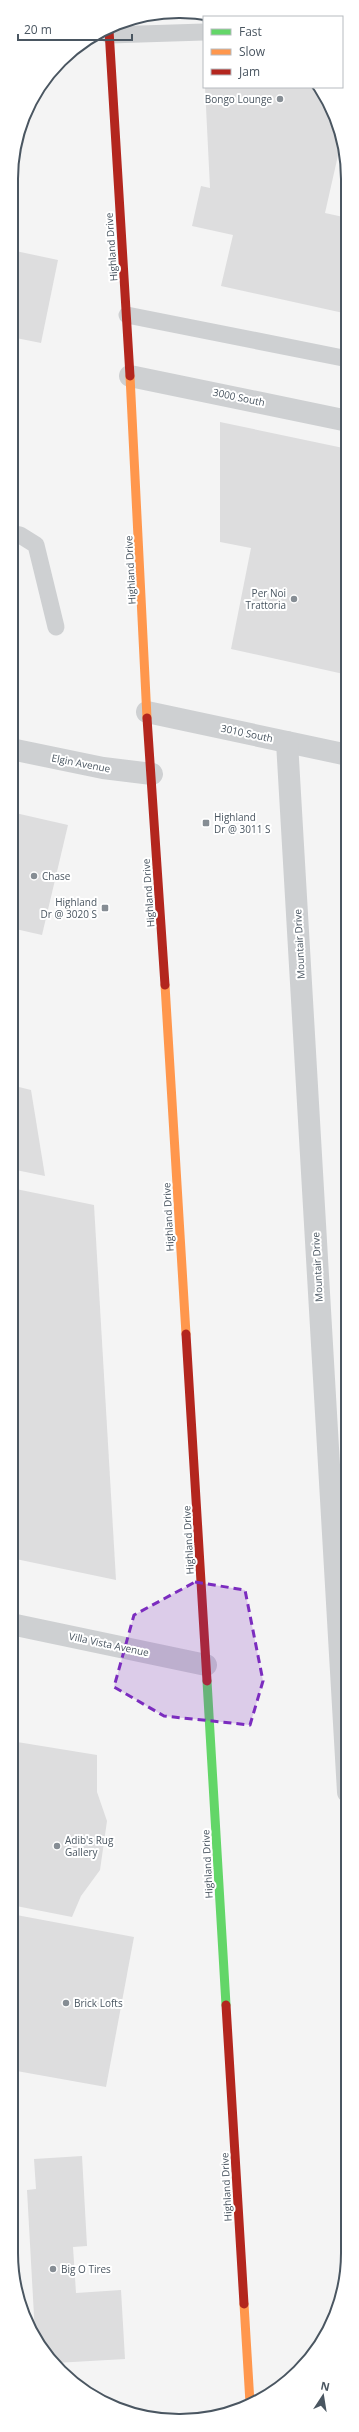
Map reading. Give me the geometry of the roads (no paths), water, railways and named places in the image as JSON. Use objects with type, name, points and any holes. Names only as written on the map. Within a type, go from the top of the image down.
[{"type":"main road","name":"Highland Drive","points":[[109,34],[127,315],[147,712],[152,774],[250,2398]]},
{"type":"street","name":"3000 South","points":[[130,376],[341,420]]},
{"type":"street","name":"3010 South","points":[[147,712],[341,754]]},
{"type":"street","name":"Mountair Drive","points":[[287,742],[341,1672]]},
{"type":"street","name":"Elgin Avenue","points":[[18,750],[103,768],[152,774]]},
{"type":"street","name":"Villa Vista Avenue","points":[[18,1625],[206,1665]]},
{"type":"lane","points":[[114,32],[203,32]]},
{"type":"lane","points":[[127,315],[341,358]]},
{"type":"lane","points":[[18,535],[36,545],[56,626]]},
{"type":"place","name":"Bongo Lounge","points":[[280,99]]},
{"type":"place","name":"Per Noi Trattoria","points":[[294,599]]},
{"type":"place","name":"Highland Dr @ 3011 S","points":[[206,823]]},
{"type":"place","name":"Chase","points":[[34,876]]},
{"type":"place","name":"Highland Dr @ 3020 S","points":[[105,908]]},
{"type":"place","name":"Adib's Rug Gallery","points":[[57,1846]]},
{"type":"place","name":"Brick Lofts","points":[[66,2003]]},
{"type":"place","name":"Big O Tires","points":[[53,2269]]}]
